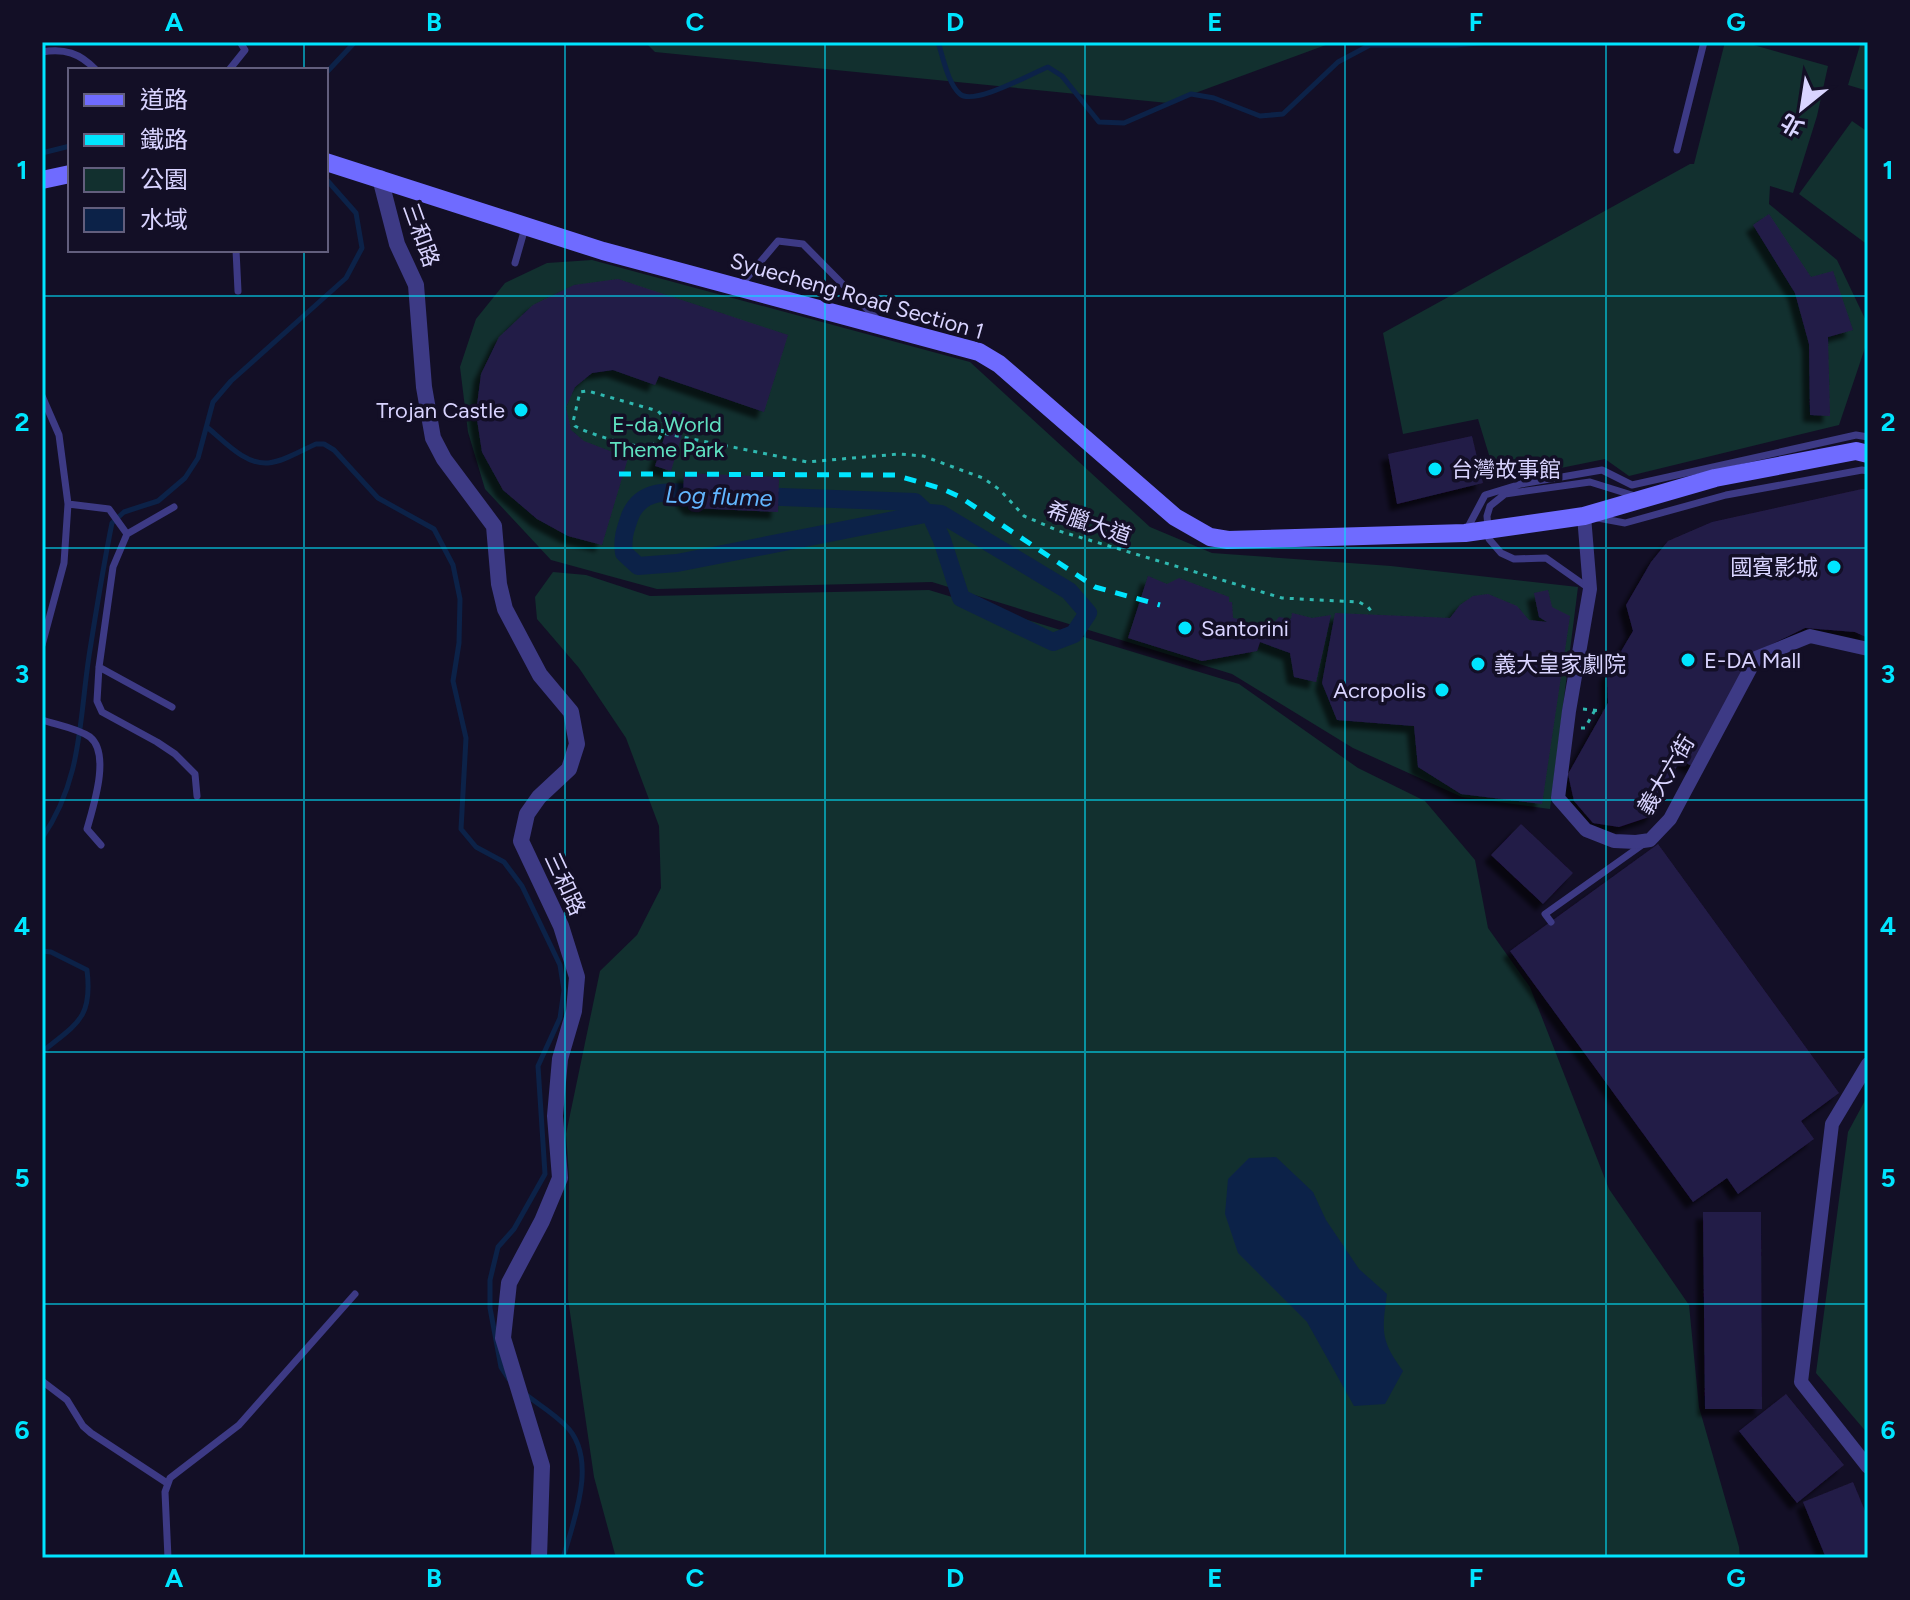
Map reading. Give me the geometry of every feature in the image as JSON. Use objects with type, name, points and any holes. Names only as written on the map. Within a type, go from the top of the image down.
[{"type":"main road","name":"Syuecheng Road Section 1","points":[[328,163],[603,251],[884,331],[979,352],[999,364],[1175,517],[1210,537],[1228,540],[1465,533],[1584,516],[1715,478],[1856,451],[1868,454]]},
{"type":"main road","points":[[42,180],[68,174]]},
{"type":"street","name":"三和路","points":[[380,178],[397,244],[416,285],[424,387],[433,438],[444,459],[494,526],[499,584],[505,609],[540,675],[571,712],[577,744],[569,769],[539,797],[527,814],[521,841],[561,926],[577,977],[574,1011],[560,1059],[556,1101],[560,1178],[542,1221],[509,1283],[503,1338],[542,1466],[539,1558]]},
{"type":"street","name":"義大六街","points":[[1584,516],[1590,589],[1558,798],[1586,830],[1614,841],[1650,840],[1670,819],[1756,658],[1810,636],[1868,649]]},
{"type":"street","points":[[1868,1064],[1832,1124],[1801,1382],[1868,1467]]},
{"type":"lane","points":[[231,68],[245,50],[240,42]]},
{"type":"lane","points":[[1677,150],[1704,42]]},
{"type":"lane","points":[[42,52],[70,52],[94,68]]},
{"type":"lane","points":[[515,263],[525,226]]},
{"type":"lane","points":[[738,287],[778,241],[803,244],[884,331]]},
{"type":"lane","points":[[236,252],[238,291]]},
{"type":"lane","points":[[42,396],[59,435],[68,504],[64,563],[42,645]]},
{"type":"lane","points":[[1465,533],[1485,495],[1521,484],[1602,470],[1632,485],[1856,435],[1868,437]]},
{"type":"lane","name":"Syuecheng Road Section 1","points":[[1584,516],[1625,523],[1726,495],[1868,471]]},
{"type":"lane","points":[[1590,589],[1546,558],[1514,559],[1501,553],[1489,539],[1487,516],[1490,506],[1505,494],[1590,482],[1641,498]]},
{"type":"lane","points":[[68,504],[109,509],[125,531]]},
{"type":"lane","points":[[174,507],[125,531],[113,567],[97,701],[102,712],[175,754],[195,774],[197,796]]},
{"type":"lane","points":[[99,667],[172,707]]},
{"type":"lane","points":[[42,720],[77,730],[96,745],[100,777],[87,829],[101,845]]},
{"type":"lane","points":[[1551,922],[1545,914],[1650,840]]},
{"type":"lane","points":[[168,1558],[165,1492],[170,1478],[239,1425],[355,1294]]},
{"type":"lane","points":[[42,1381],[67,1400],[91,1433],[167,1483]]},
{"type":"path","name":"希臘大道","points":[[588,391],[658,411],[664,418],[662,433],[658,441],[644,447],[580,430],[573,422],[580,392],[588,391]]},
{"type":"path","name":"希臘大道","points":[[662,433],[807,462],[899,454],[923,456],[983,478],[1000,490],[1024,516],[1059,531],[1282,598],[1359,602],[1374,615]]},
{"type":"green space","points":[[645,42],[1334,42],[1168,103],[655,52]]},
{"type":"green space","points":[[1725,42],[1743,42],[1828,66],[1817,116],[1793,193],[1770,186],[1769,204],[1837,260],[1868,325],[1868,339],[1839,425],[1629,476],[1605,459],[1497,481],[1478,419],[1403,434],[1383,333],[1694,164]]},
{"type":"green space","points":[[1861,42],[1868,42],[1868,91],[1848,85]]},
{"type":"green space","points":[[1852,121],[1868,132],[1868,245],[1799,194]]},
{"type":"green space","name":"E-da World Theme Park","points":[[592,260],[970,362],[1150,527],[1212,553],[1391,566],[1578,587],[1550,809],[1462,797],[1353,748],[1232,674],[932,582],[657,589],[551,560],[485,489],[468,432],[460,367],[476,319],[505,283],[547,263]]},
{"type":"green space","points":[[553,572],[586,575],[650,596],[929,590],[1239,684],[1358,768],[1425,801],[1475,860],[1488,928],[1530,987],[1609,1189],[1689,1305],[1699,1407],[1740,1558],[616,1558],[594,1477],[568,1299],[569,1175],[566,1134],[600,971],[637,935],[661,888],[659,826],[626,738],[579,668],[537,619],[535,597]]},
{"type":"green space","points":[[1868,1095],[1868,1434],[1816,1373],[1848,1132]]},
{"type":"water","points":[[1276,1157],[1313,1192],[1326,1220],[1359,1269],[1387,1294],[1384,1335],[1403,1371],[1385,1404],[1354,1406],[1307,1322],[1238,1253],[1225,1214],[1228,1179],[1249,1158]]},
{"type":"building","points":[[1769,214],[1811,277],[1833,271],[1853,330],[1828,337],[1830,416],[1810,415],[1809,344],[1795,293],[1753,225]]},
{"type":"building","name":"Trojan Castle","points":[[618,279],[788,335],[764,412],[659,376],[655,385],[613,370],[592,373],[575,387],[566,407],[571,430],[584,441],[628,458],[602,545],[568,536],[537,519],[503,490],[482,452],[476,413],[481,374],[499,337],[533,305],[574,285]]},
{"type":"building","points":[[673,410],[688,415],[671,471],[655,466]]},
{"type":"building","name":"台灣故事館","points":[[1472,436],[1483,483],[1397,504],[1388,454]]},
{"type":"building","points":[[684,473],[779,477],[778,512],[691,508],[683,499]]},
{"type":"building","name":"E-DA Mall","points":[[1868,489],[1868,638],[1855,632],[1805,628],[1768,646],[1694,767],[1680,760],[1652,816],[1619,827],[1593,823],[1574,801],[1568,774],[1608,703],[1607,675],[1633,631],[1626,605],[1651,562],[1668,541],[1712,522]]},
{"type":"building","name":"Santorini","points":[[1148,576],[1167,584],[1179,578],[1229,597],[1233,618],[1239,619],[1237,627],[1247,632],[1252,623],[1268,629],[1279,617],[1291,619],[1292,613],[1312,618],[1331,615],[1316,682],[1294,677],[1290,653],[1260,642],[1257,651],[1202,661],[1128,638]]},
{"type":"building","name":"Acropolis","points":[[1548,590],[1552,607],[1570,616],[1542,804],[1461,794],[1418,767],[1414,726],[1337,720],[1322,683],[1335,613],[1450,618],[1460,605],[1473,596],[1488,594],[1517,606],[1529,620],[1547,622],[1539,617],[1534,593]]},
{"type":"building","points":[[1521,824],[1573,873],[1543,904],[1491,855]]},
{"type":"building","points":[[1658,844],[1839,1093],[1801,1121],[1814,1139],[1738,1194],[1727,1178],[1693,1202],[1510,951]]},
{"type":"building","points":[[1703,1212],[1761,1212],[1762,1409],[1705,1409]]},
{"type":"building","points":[[1786,1394],[1844,1465],[1797,1503],[1739,1431]]},
{"type":"building","points":[[1853,1482],[1868,1518],[1868,1558],[1826,1558],[1803,1502]]},
{"type":"waterway","points":[[328,71],[355,42]]},
{"type":"waterway","points":[[722,42],[737,42]]},
{"type":"waterway","points":[[938,42],[949,77],[960,94],[967,97],[989,93],[1048,67],[1062,76],[1099,122],[1124,123],[1191,94],[1214,98],[1260,116],[1283,114],[1338,62],[1370,45],[1491,42]]},
{"type":"waterway","points":[[42,153],[68,146]]},
{"type":"waterway","points":[[42,838],[65,794],[77,750],[94,623],[112,523],[124,512],[158,501],[185,478],[198,458],[213,402],[231,381],[346,278],[362,248],[356,213],[328,181]]},
{"type":"waterway","points":[[208,428],[235,451],[259,463],[280,460],[316,444],[324,444],[334,450],[378,498],[434,529],[453,565],[460,599],[459,643],[453,681],[466,738],[461,829],[476,847],[504,862],[522,886],[560,965],[564,990],[560,1018],[538,1066],[545,1174],[514,1229],[498,1247],[490,1280],[490,1308],[501,1367],[509,1379]]},
{"type":"waterway","name":"Log flume","points":[[708,494],[674,492],[644,499],[630,516],[624,534],[624,553],[638,566],[677,563],[930,513],[941,514],[1069,591],[1088,613],[1074,634],[1053,642],[961,598],[932,518]]},
{"type":"waterway","name":"Log flume","points":[[753,496],[915,502],[932,518]]},
{"type":"waterway","points":[[42,951],[51,952],[87,970],[88,986],[80,1019],[42,1052]]},
{"type":"waterway","points":[[525,1394],[565,1425],[575,1438],[581,1454],[581,1489],[563,1558]]},
{"type":"railway","points":[[619,474],[895,475],[960,497],[1095,587],[1160,605]]},
{"type":"place","name":"Trojan Castle","points":[[521,410]]},
{"type":"place","name":"台灣故事館","points":[[1435,469]]},
{"type":"place","name":"國賓影城","points":[[1834,567]]},
{"type":"place","name":"Santorini","points":[[1185,628]]},
{"type":"place","name":"E-DA Mall","points":[[1688,660]]},
{"type":"place","name":"義大皇家劇院","points":[[1478,664]]},
{"type":"place","name":"Acropolis","points":[[1442,690]]}]
